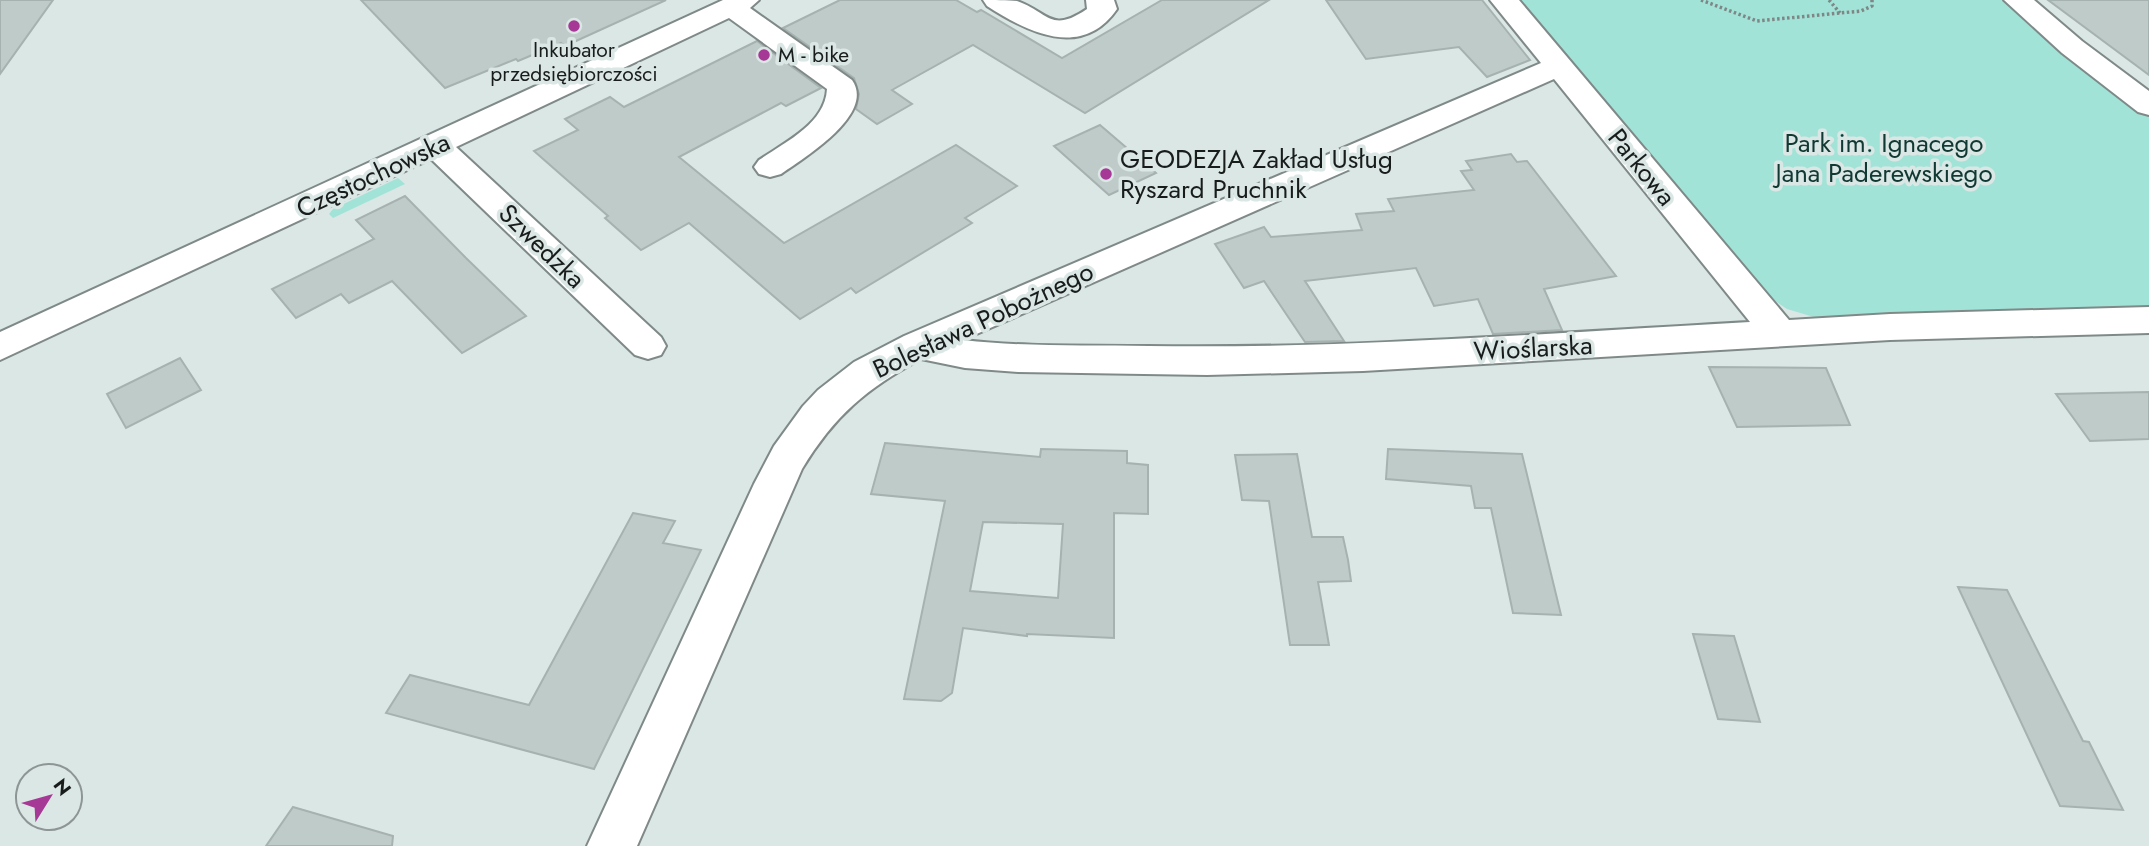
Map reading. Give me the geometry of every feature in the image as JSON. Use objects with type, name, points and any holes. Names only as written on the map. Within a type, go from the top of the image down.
[{"type":"street","points":[[997,0],[1040,27],[1052,31],[1078,27],[1098,15],[1103,9],[1100,0]]},
{"type":"street","name":"Parkowa","points":[[1504,0],[1780,334]]},
{"type":"street","points":[[2018,0],[2072,47],[2149,106]]},
{"type":"street","points":[[738,3],[842,86],[839,108],[827,123],[770,167]]},
{"type":"street","name":"Częstochowska","points":[[0,347],[738,3]]},
{"type":"street","name":"Bolesława Pobożnego","points":[[612,846],[774,484],[794,445],[816,414],[845,386],[917,345],[1559,66]]},
{"type":"street","name":"Szwedzka","points":[[436,146],[648,346]]},
{"type":"street","name":"Wioślarska","points":[[917,345],[965,354],[1018,358],[1207,361],[1363,357],[1890,327],[2149,320]]},
{"type":"path","points":[[1701,0],[1757,21],[1861,11],[1872,6],[1872,0]]},
{"type":"path","points":[[1829,0],[1840,13]]},
{"type":"green space","name":"Park im. Ignacego Jana Paderewskiego","points":[[1519,0],[2008,0],[2149,114],[2149,310],[1817,318],[1787,309],[1766,295]]},
{"type":"green space","points":[[398,178],[405,184],[333,218],[329,214],[333,209]]},
{"type":"building","points":[[0,0],[53,0],[0,74]]},
{"type":"building","points":[[361,0],[666,0],[565,46],[561,43],[445,88]]},
{"type":"building","points":[[840,0],[956,0],[977,12],[981,10],[1062,58],[1162,0],[1269,0],[1085,113],[973,45],[892,90],[912,104],[877,124],[856,109],[859,94],[854,78],[783,28]]},
{"type":"building","points":[[1326,0],[1482,0],[1530,60],[1487,77],[1459,47],[1366,59]]},
{"type":"building","points":[[2048,0],[2149,0],[2149,75]]},
{"type":"building","points":[[757,41],[821,88],[786,106],[781,103],[679,157],[784,243],[956,145],[1017,186],[965,218],[972,223],[856,293],[851,288],[800,319],[689,223],[641,250],[605,218],[608,216],[534,151],[578,130],[565,119],[610,97],[624,107]]},
{"type":"building","points":[[1100,125],[1156,173],[1109,195],[1054,146]]},
{"type":"building","points":[[1511,154],[1517,162],[1527,161],[1616,276],[1544,289],[1562,330],[1493,334],[1478,299],[1434,306],[1416,268],[1305,281],[1344,341],[1305,342],[1264,281],[1244,288],[1215,244],[1264,227],[1271,237],[1362,230],[1356,214],[1394,211],[1388,199],[1474,190],[1461,171],[1472,170],[1466,161]]},
{"type":"building","points":[[405,196],[526,316],[462,353],[392,281],[349,303],[341,294],[296,318],[272,289],[374,239],[356,220]]},
{"type":"building","points":[[180,358],[201,390],[126,428],[107,394]]},
{"type":"building","points":[[1709,367],[1826,368],[1850,425],[1737,427]]},
{"type":"building","points":[[2149,392],[2149,439],[2090,441],[2056,394]]},
{"type":"building","points":[[885,443],[1040,457],[1041,449],[1127,451],[1127,463],[1148,465],[1148,514],[1114,513],[1114,638],[1027,636],[963,628],[952,693],[941,701],[904,699],[945,501],[871,494]],"holes":[[[983,522],[1063,524],[1058,598],[970,591]]]},
{"type":"building","points":[[1388,449],[1522,454],[1561,615],[1513,613],[1491,508],[1475,508],[1471,486],[1386,479]]},
{"type":"building","points":[[1297,454],[1312,537],[1343,537],[1348,560],[1351,581],[1318,582],[1329,645],[1290,645],[1269,501],[1242,500],[1235,455]]},
{"type":"building","points":[[633,513],[675,521],[663,543],[701,550],[594,769],[386,713],[410,675],[529,705]]},
{"type":"building","points":[[1958,587],[2007,590],[2083,741],[2089,742],[2123,810],[2060,806]]},
{"type":"building","points":[[1693,634],[1734,636],[1760,722],[1718,719]]},
{"type":"building","points":[[293,807],[393,836],[392,846],[266,846]]},
{"type":"place","name":"Inkubator przedsiębiorczości","points":[[574,26]]},
{"type":"place","name":"M - bike","points":[[764,55]]},
{"type":"place","name":"GEODEZJA Zakład Usług Ryszard Pruchnik","points":[[1106,174]]}]
